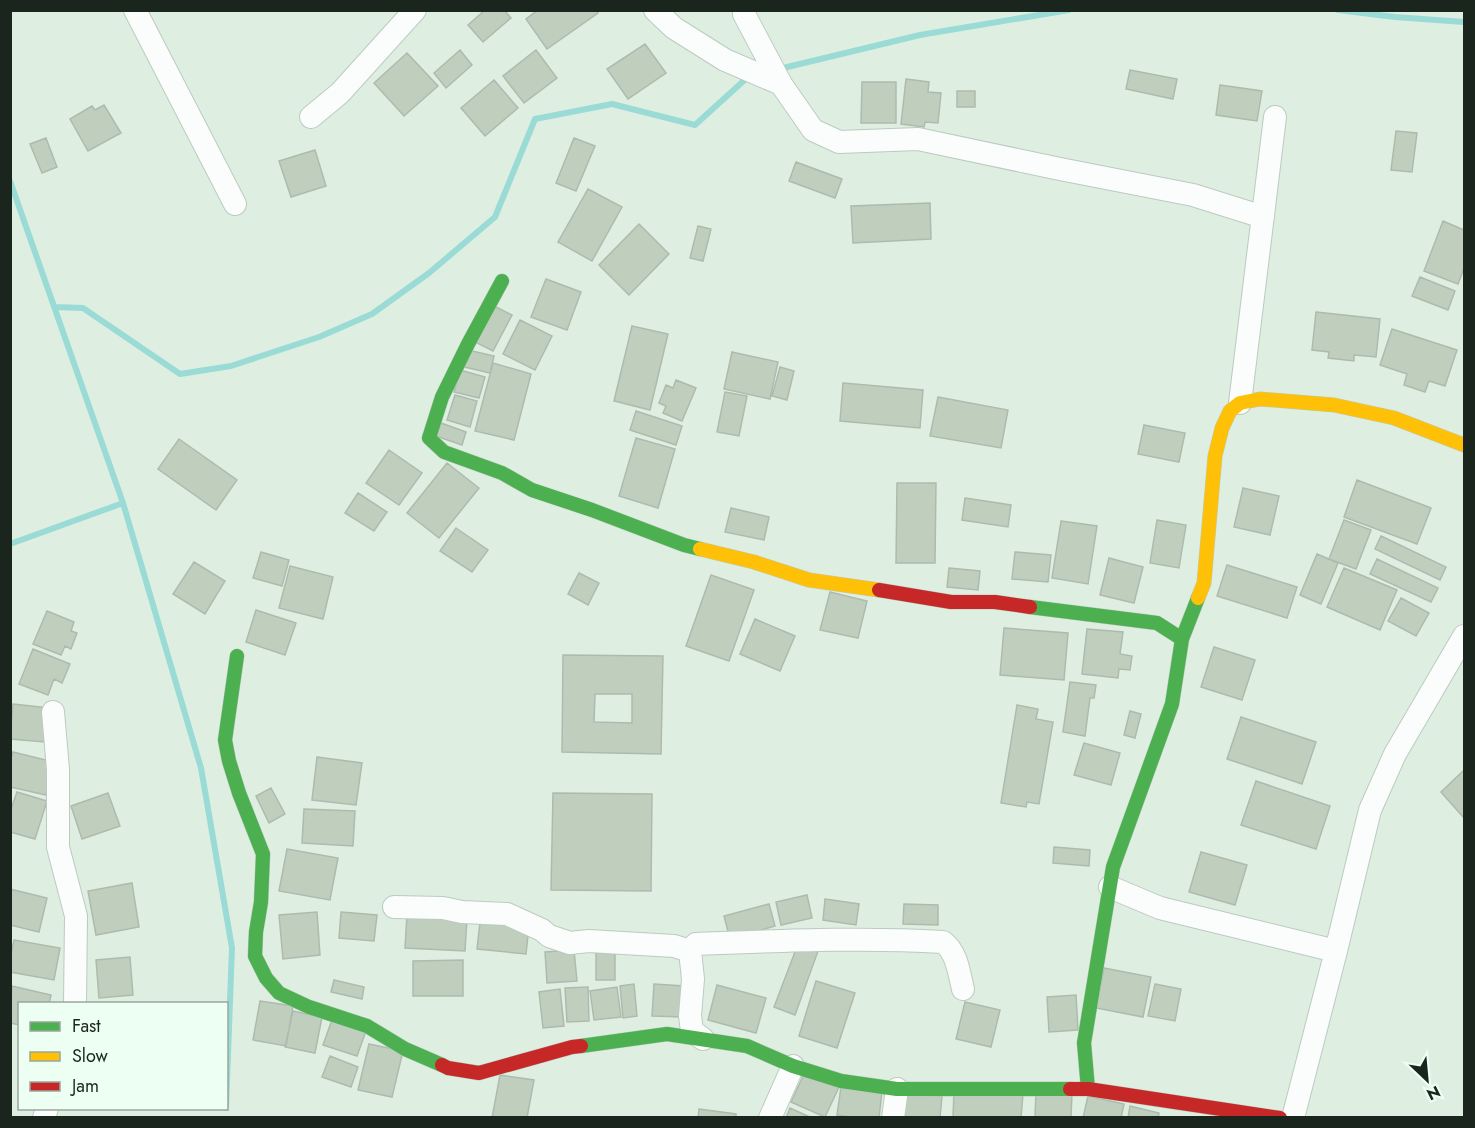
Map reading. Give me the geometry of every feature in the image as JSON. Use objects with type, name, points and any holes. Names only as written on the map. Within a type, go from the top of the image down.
[{"type":"street","points":[[135,10],[235,204]]},
{"type":"street","points":[[311,117],[340,93],[415,10]]},
{"type":"street","points":[[655,10],[674,28],[725,60],[781,84]]},
{"type":"street","points":[[744,10],[781,84],[813,130],[839,142],[918,139],[1193,195],[1263,217]]},
{"type":"street","points":[[1240,403],[1275,117]]},
{"type":"street","points":[[502,281],[442,397],[429,438],[444,452],[502,473],[532,490],[684,545],[754,562],[809,580],[951,602],[995,602],[1157,623],[1182,639]]},
{"type":"street","points":[[1088,1089],[1084,1043],[1113,867],[1172,704],[1182,639],[1204,584],[1215,456],[1222,428],[1230,411],[1240,403],[1260,399],[1334,405],[1394,418],[1464,445]]},
{"type":"street","points":[[1293,1118],[1370,810],[1395,754],[1464,636]]},
{"type":"street","points":[[237,656],[225,740],[239,793],[263,854],[255,956],[266,978],[279,993],[309,1007],[367,1026],[405,1049],[448,1068],[479,1072],[572,1047],[667,1034],[747,1046],[793,1066],[841,1081],[897,1089],[1088,1089],[1280,1118]]},
{"type":"street","points":[[53,712],[58,769],[58,847],[76,916],[75,1002]]},
{"type":"street","points":[[1110,886],[1160,908],[1336,951]]},
{"type":"street","points":[[394,907],[443,908],[462,912],[507,914],[542,930],[549,936],[570,943],[589,941],[674,946],[690,951]]},
{"type":"street","points":[[703,1039],[692,1031],[690,1016],[693,979],[690,951],[696,944],[882,939],[943,942],[951,948],[963,989]]},
{"type":"street","points":[[770,1118],[793,1066]]},
{"type":"street","points":[[893,1118],[897,1089]]},
{"type":"building","points":[[485,10],[504,10],[511,18],[483,42],[468,25]]},
{"type":"building","points":[[538,10],[596,10],[598,13],[547,49],[526,19]]},
{"type":"building","points":[[645,44],[666,73],[628,99],[607,69]]},
{"type":"building","points":[[460,50],[472,65],[446,88],[434,73]]},
{"type":"building","points":[[536,50],[557,78],[524,103],[503,76]]},
{"type":"building","points":[[407,53],[438,86],[404,116],[374,83]]},
{"type":"building","points":[[1130,70],[1177,79],[1173,99],[1126,89]]},
{"type":"building","points":[[906,79],[929,82],[928,92],[941,93],[938,123],[925,122],[924,127],[901,124]]},
{"type":"building","points":[[494,80],[518,108],[485,136],[461,108]]},
{"type":"building","points":[[862,82],[896,82],[896,123],[861,123]]},
{"type":"building","points":[[1220,85],[1262,91],[1257,121],[1216,115]]},
{"type":"building","points":[[957,91],[975,91],[975,107],[957,107]]},
{"type":"building","points":[[104,105],[121,133],[88,151],[70,119],[92,106],[95,110]]},
{"type":"building","points":[[1396,131],[1417,133],[1412,172],[1391,170]]},
{"type":"building","points":[[46,138],[57,167],[42,173],[30,144]]},
{"type":"building","points":[[574,138],[595,146],[576,191],[556,183]]},
{"type":"building","points":[[315,150],[326,186],[291,197],[279,161]]},
{"type":"building","points":[[796,162],[842,179],[835,198],[789,181]]},
{"type":"building","points":[[588,189],[622,207],[592,261],[558,242]]},
{"type":"building","points":[[930,203],[931,239],[853,243],[851,206]]},
{"type":"building","points":[[1443,221],[1464,230],[1464,268],[1458,284],[1424,271]]},
{"type":"building","points":[[639,224],[669,254],[629,295],[599,265]]},
{"type":"building","points":[[698,226],[711,229],[703,261],[690,258]]},
{"type":"building","points":[[1420,277],[1455,291],[1448,310],[1412,296]]},
{"type":"building","points":[[546,279],[581,292],[567,330],[531,317]]},
{"type":"building","points":[[492,305],[512,315],[493,351],[473,341]]},
{"type":"building","points":[[1316,312],[1380,319],[1376,357],[1354,355],[1354,361],[1328,358],[1329,352],[1312,350]]},
{"type":"building","points":[[520,320],[552,336],[535,370],[503,354]]},
{"type":"building","points":[[632,326],[668,334],[650,410],[614,401]]},
{"type":"building","points":[[1392,329],[1457,350],[1445,386],[1429,381],[1425,392],[1404,385],[1407,374],[1380,365]]},
{"type":"building","points":[[468,350],[494,356],[490,373],[464,367]]},
{"type":"building","points":[[732,352],[778,362],[770,399],[724,389]]},
{"type":"building","points":[[493,363],[531,374],[514,440],[475,431]]},
{"type":"building","points":[[780,367],[794,371],[787,400],[772,396]]},
{"type":"building","points":[[460,370],[485,377],[479,398],[454,392]]},
{"type":"building","points":[[676,380],[696,388],[682,421],[663,413],[666,406],[659,403],[666,385],[673,388]]},
{"type":"building","points":[[843,383],[923,390],[920,428],[840,421]]},
{"type":"building","points":[[725,392],[747,396],[739,436],[717,432]]},
{"type":"building","points":[[455,395],[477,401],[470,427],[447,420]]},
{"type":"building","points":[[938,397],[1008,410],[1001,448],[930,436]]},
{"type":"building","points":[[636,411],[682,426],[676,445],[630,430]]},
{"type":"building","points":[[441,423],[466,432],[462,445],[436,436]]},
{"type":"building","points":[[1144,425],[1185,433],[1179,462],[1138,454]]},
{"type":"building","points":[[636,438],[675,449],[658,508],[619,496]]},
{"type":"building","points":[[179,439],[237,480],[216,510],[158,469]]},
{"type":"building","points":[[389,450],[422,473],[399,505],[366,483]]},
{"type":"building","points":[[447,463],[479,488],[439,538],[407,513]]},
{"type":"building","points":[[1357,480],[1431,508],[1417,544],[1344,517]]},
{"type":"building","points":[[897,483],[936,483],[935,563],[896,563]]},
{"type":"building","points":[[1243,488],[1279,496],[1270,535],[1234,527]]},
{"type":"building","points":[[358,493],[387,512],[374,531],[345,513]]},
{"type":"building","points":[[965,498],[1011,505],[1008,527],[962,520]]},
{"type":"building","points":[[731,508],[769,517],[764,540],[725,532]]},
{"type":"building","points":[[1157,520],[1186,525],[1179,568],[1150,563]]},
{"type":"building","points":[[1344,520],[1371,530],[1356,569],[1329,559]]},
{"type":"building","points":[[1061,521],[1097,526],[1088,584],[1052,578]]},
{"type":"building","points":[[456,528],[488,550],[472,572],[440,551]]},
{"type":"building","points":[[1381,536],[1446,567],[1440,580],[1375,549]]},
{"type":"building","points":[[261,552],[289,560],[282,586],[253,578]]},
{"type":"building","points":[[1015,552],[1051,555],[1048,582],[1012,579]]},
{"type":"building","points":[[1317,554],[1338,563],[1321,604],[1300,595]]},
{"type":"building","points":[[1109,558],[1143,567],[1134,603],[1100,595]]},
{"type":"building","points":[[1377,559],[1438,588],[1431,602],[1370,574]]},
{"type":"building","points":[[194,562],[225,581],[205,614],[173,594]]},
{"type":"building","points":[[1227,565],[1297,587],[1287,618],[1217,596]]},
{"type":"building","points":[[290,566],[333,577],[323,619],[279,608]]},
{"type":"building","points":[[949,568],[980,571],[978,590],[947,587]]},
{"type":"building","points":[[1344,568],[1397,590],[1380,630],[1327,607]]},
{"type":"building","points":[[579,573],[599,583],[588,605],[568,594]]},
{"type":"building","points":[[711,575],[754,590],[729,661],[686,646]]},
{"type":"building","points":[[830,592],[867,601],[858,638],[820,630]]},
{"type":"building","points":[[1401,598],[1429,613],[1416,636],[1388,621]]},
{"type":"building","points":[[256,610],[296,623],[285,655],[246,642]]},
{"type":"building","points":[[47,611],[74,622],[71,631],[77,633],[71,649],[65,646],[61,655],[33,644]]},
{"type":"building","points":[[755,619],[795,636],[780,671],[740,654]]},
{"type":"building","points":[[1004,628],[1068,633],[1064,680],[1000,675]]},
{"type":"building","points":[[1087,629],[1123,632],[1120,654],[1132,656],[1130,670],[1119,669],[1118,678],[1082,674]]},
{"type":"building","points":[[1214,647],[1255,660],[1242,700],[1201,687]]},
{"type":"building","points":[[33,649],[70,664],[62,683],[54,679],[48,695],[19,684]]},
{"type":"building","points":[[563,655],[663,656],[661,754],[562,752]],"holes":[[[595,694],[632,694],[632,723],[594,722]]]},
{"type":"building","points":[[1070,682],[1096,685],[1094,698],[1090,698],[1085,736],[1063,732]]},
{"type":"building","points":[[13,704],[49,708],[45,742],[10,739]]},
{"type":"building","points":[[1017,705],[1038,709],[1036,719],[1053,722],[1039,804],[1027,802],[1026,807],[1001,803]]},
{"type":"building","points":[[1130,711],[1141,714],[1135,738],[1124,735]]},
{"type":"building","points":[[1241,717],[1316,742],[1302,784],[1227,759]]},
{"type":"building","points":[[1084,743],[1120,753],[1111,785],[1074,775]]},
{"type":"building","points":[[13,752],[54,762],[46,795],[10,787],[10,762]]},
{"type":"building","points":[[317,757],[362,763],[356,805],[312,800]]},
{"type":"building","points":[[1464,770],[1464,818],[1441,792]]},
{"type":"building","points":[[1256,781],[1330,806],[1316,849],[1241,825]]},
{"type":"building","points":[[271,788],[285,814],[269,823],[256,796]]},
{"type":"building","points":[[17,792],[47,801],[35,839],[10,832],[10,812]]},
{"type":"building","points":[[108,793],[120,826],[82,839],[71,806]]},
{"type":"building","points":[[553,793],[652,794],[651,891],[551,890]]},
{"type":"building","points":[[304,809],[355,811],[353,846],[302,843]]},
{"type":"building","points":[[1054,847],[1090,850],[1089,866],[1053,863]]},
{"type":"building","points":[[287,849],[338,858],[330,900],[279,891]]},
{"type":"building","points":[[1201,852],[1247,865],[1235,905],[1189,892]]},
{"type":"building","points":[[132,883],[139,927],[96,935],[88,891]]},
{"type":"building","points":[[10,889],[47,898],[39,932],[10,925]]},
{"type":"building","points":[[807,895],[812,918],[781,925],[776,902]]},
{"type":"building","points":[[825,899],[859,904],[856,925],[823,920]]},
{"type":"building","points":[[769,904],[775,926],[730,939],[724,916]]},
{"type":"building","points":[[904,904],[938,905],[938,925],[903,924]]},
{"type":"building","points":[[317,912],[320,955],[283,959],[279,915]]},
{"type":"building","points":[[341,912],[377,915],[374,941],[339,938]]},
{"type":"building","points":[[407,914],[467,918],[465,951],[405,948]]},
{"type":"building","points":[[480,922],[529,926],[526,954],[477,949]]},
{"type":"building","points":[[14,940],[60,948],[54,980],[10,972]]},
{"type":"building","points":[[798,944],[818,951],[795,1015],[774,1007]]},
{"type":"building","points":[[596,947],[615,947],[615,980],[596,980]]},
{"type":"building","points":[[574,950],[577,981],[547,983],[545,952]]},
{"type":"building","points":[[130,957],[133,995],[99,998],[96,960]]},
{"type":"building","points":[[463,960],[463,996],[413,996],[413,961]]},
{"type":"building","points":[[1104,968],[1151,977],[1143,1017],[1096,1008]]},
{"type":"building","points":[[334,980],[364,987],[362,999],[331,992]]},
{"type":"building","points":[[816,981],[855,993],[837,1048],[799,1036]]},
{"type":"building","points":[[634,984],[637,1016],[623,1018],[620,986]]},
{"type":"building","points":[[654,984],[684,986],[683,1017],[652,1016]]},
{"type":"building","points":[[1155,984],[1181,989],[1175,1021],[1148,1016]]},
{"type":"building","points":[[717,985],[766,998],[756,1033],[708,1020]]},
{"type":"building","points":[[12,986],[51,995],[49,1002],[18,1002],[18,1025],[10,1023]]},
{"type":"building","points":[[588,987],[589,1021],[567,1022],[565,988]]},
{"type":"building","points":[[617,987],[621,1017],[594,1020],[590,991]]},
{"type":"building","points":[[560,989],[564,1026],[543,1028],[539,992]]},
{"type":"building","points":[[1076,995],[1078,1030],[1049,1032],[1047,997]]},
{"type":"building","points":[[260,1001],[293,1006],[286,1046],[253,1040]]},
{"type":"building","points":[[965,1002],[1000,1010],[991,1047],[956,1039]]},
{"type":"building","points":[[293,1011],[322,1017],[315,1053],[285,1047]]},
{"type":"building","points":[[333,1017],[367,1028],[357,1056],[323,1045]]},
{"type":"building","points":[[369,1044],[403,1051],[392,1097],[358,1090]]},
{"type":"building","points":[[330,1056],[358,1067],[351,1087],[322,1077]]},
{"type":"building","points":[[806,1070],[840,1085],[825,1117],[791,1102]]},
{"type":"building","points":[[500,1075],[534,1080],[527,1118],[492,1118]]},
{"type":"building","points":[[841,1087],[882,1092],[879,1118],[837,1115]]},
{"type":"building","points":[[954,1090],[1023,1094],[1021,1118],[953,1118]]},
{"type":"building","points":[[1036,1092],[1072,1093],[1071,1118],[1035,1117]]},
{"type":"building","points":[[903,1093],[942,1096],[940,1118],[900,1118]]},
{"type":"building","points":[[1088,1096],[1124,1104],[1121,1118],[1083,1118]]},
{"type":"building","points":[[1130,1106],[1159,1113],[1158,1118],[1128,1118]]},
{"type":"building","points":[[790,1108],[812,1118],[786,1118]]},
{"type":"building","points":[[699,1109],[736,1114],[736,1118],[698,1118]]},
{"type":"waterway","points":[[779,69],[920,35],[1069,10]]},
{"type":"waterway","points":[[1338,10],[1464,22]]},
{"type":"waterway","points":[[55,307],[83,308],[180,374],[231,366],[319,337],[372,314],[429,273],[495,217],[535,119],[612,104],[695,125],[749,76]]},
{"type":"waterway","points":[[10,181],[123,503],[201,768],[232,948],[228,1055]]},
{"type":"waterway","points":[[10,544],[123,503]]},
{"type":"traffic: fast","points":[[502,281],[442,397],[429,438],[444,452],[502,473],[532,490],[700,549]]},
{"type":"traffic: fast","points":[[1088,1089],[1084,1043],[1113,867],[1172,704],[1182,639],[1198,598]]},
{"type":"traffic: fast","points":[[1030,607],[1157,623],[1182,639]]},
{"type":"traffic: fast","points":[[237,656],[225,740],[239,793],[263,854],[255,956],[266,978],[279,993],[309,1007],[367,1026],[405,1049],[442,1065]]},
{"type":"traffic: fast","points":[[581,1046],[667,1034],[747,1046],[793,1066],[841,1081],[897,1089],[1070,1089]]},
{"type":"traffic: slow","points":[[1198,598],[1204,583],[1215,456],[1222,428],[1230,411],[1240,403],[1260,399],[1334,405],[1394,418],[1464,445]]},
{"type":"traffic: slow","points":[[700,549],[754,562],[809,580],[879,590]]},
{"type":"traffic: jam","points":[[879,590],[951,602],[995,602],[1030,607]]},
{"type":"traffic: jam","points":[[442,1065],[479,1073],[581,1046]]},
{"type":"traffic: jam","points":[[1070,1089],[1088,1089],[1280,1118]]}]
